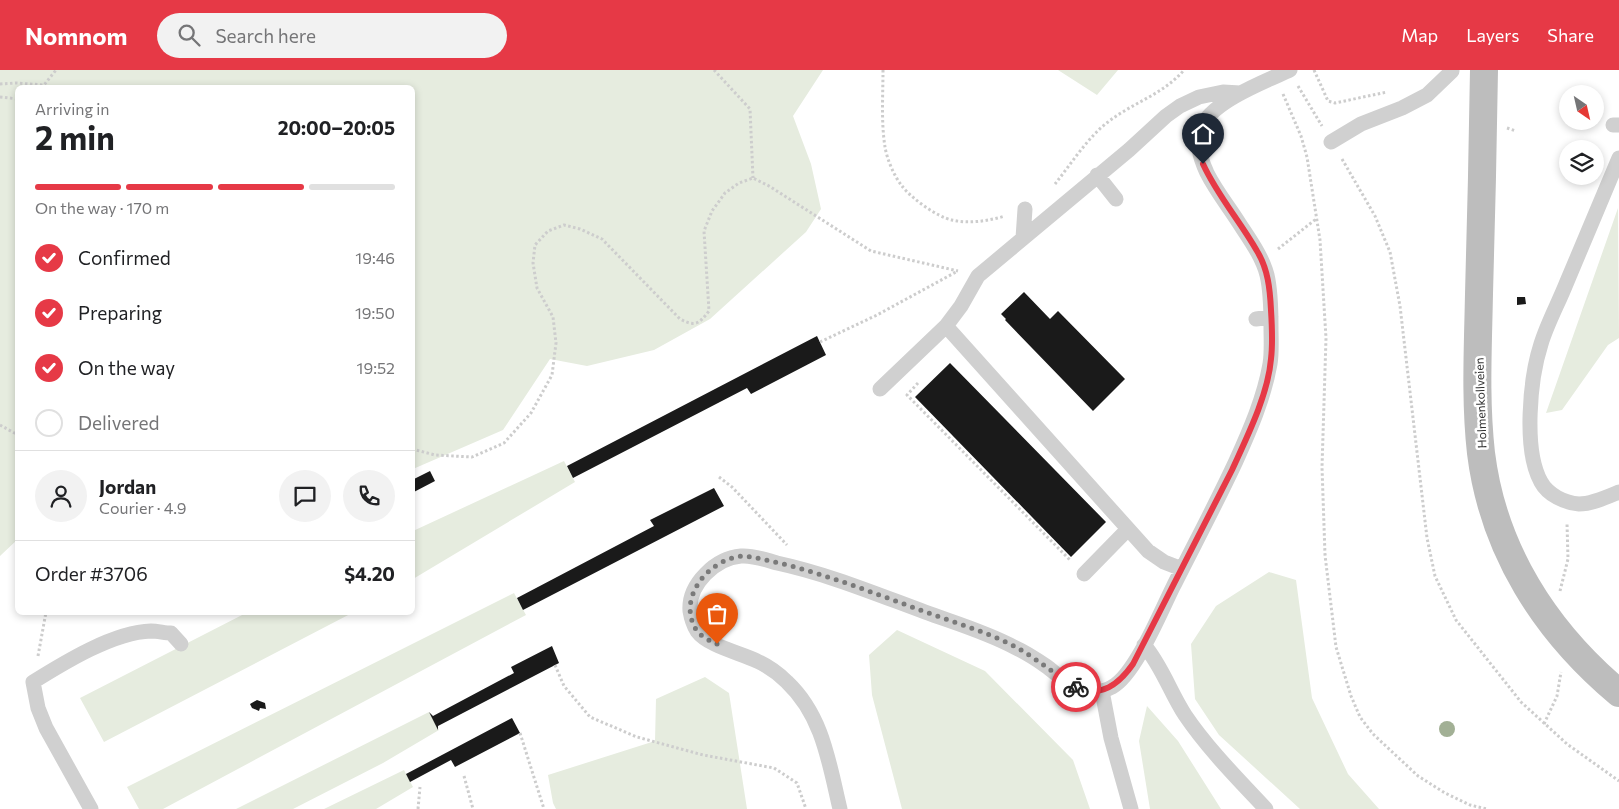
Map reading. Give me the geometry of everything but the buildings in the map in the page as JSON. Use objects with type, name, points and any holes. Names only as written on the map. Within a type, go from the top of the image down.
[{"type":"main road","name":"Holmenkollveien","points":[[1484,70],[1477,397],[1481,454],[1489,498],[1504,541],[1522,579],[1549,621],[1564,641],[1600,678],[1619,693]]},
{"type":"lane","points":[[1331,142],[1361,124],[1427,95],[1456,70]]},
{"type":"lane","points":[[840,809],[823,736],[816,720],[803,700],[783,678],[771,669],[758,661],[702,636],[695,627],[690,610],[690,603],[696,587],[712,568],[723,561],[738,556],[745,556],[808,571],[870,591],[992,636],[1041,662],[1078,688],[1094,692],[1102,691],[1110,688],[1125,676],[1144,645],[1243,446],[1260,402],[1271,360],[1264,318],[1270,290],[1262,260],[1209,178],[1198,148],[1203,124],[1221,105],[1240,93],[1293,77]]},
{"type":"lane","points":[[880,389],[946,326],[961,306],[978,276],[1166,116],[1180,106],[1199,97],[1223,92],[1240,93]]},
{"type":"lane","points":[[1619,158],[1598,196],[1567,270],[1541,344],[1530,399],[1530,423],[1534,460],[1542,484],[1552,494],[1569,502],[1580,504],[1619,492]]},
{"type":"lane","points":[[1097,175],[1116,199]]},
{"type":"lane","points":[[1022,238],[1025,209]]},
{"type":"lane","points":[[946,326],[1148,551],[1164,562],[1182,570]]},
{"type":"lane","points":[[1084,574],[1128,529]]},
{"type":"lane","points":[[90,809],[46,728],[38,708],[33,682],[58,666],[130,634],[151,631],[171,633],[181,644]]},
{"type":"lane","points":[[1144,645],[1158,663],[1183,712],[1196,730],[1266,809]]},
{"type":"lane","points":[[1102,691],[1111,738],[1131,809]]},
{"type":"path","points":[[0,84],[44,85],[56,70]]},
{"type":"path","points":[[714,70],[750,109],[753,178]]},
{"type":"path","points":[[883,70],[885,149],[902,186],[929,209],[950,220],[968,222],[994,220],[1025,209],[1046,195],[1105,124],[1125,109],[1147,99],[1178,78],[1184,70]]},
{"type":"path","points":[[1315,72],[1328,101],[1335,103],[1382,92],[1393,92],[1410,104]]},
{"type":"path","points":[[1293,77],[1375,216],[1390,252],[1400,306],[1427,538],[1435,576],[1456,620],[1521,702],[1567,744],[1619,781]]},
{"type":"path","points":[[1282,90],[1307,158],[1320,240],[1326,338],[1322,467],[1325,555],[1336,647],[1351,696],[1360,716],[1372,734],[1418,776],[1445,793],[1470,805],[1487,809]]},
{"type":"path","points":[[0,97],[15,99]]},
{"type":"path","points":[[415,450],[435,455],[472,457],[504,443],[531,412],[552,375],[556,343],[552,317],[537,288],[533,263],[535,245],[548,232],[564,225],[580,229],[602,239],[680,319],[690,324],[697,323],[709,310],[704,231],[712,211],[725,193],[738,184],[753,178],[769,186],[871,251],[978,276]]},
{"type":"path","points":[[1262,260],[1317,218]]},
{"type":"path","points":[[820,342],[877,315],[959,271]]},
{"type":"path","points":[[920,381],[907,395],[1084,574]]},
{"type":"path","points":[[0,425],[15,433]]},
{"type":"path","points":[[719,477],[732,487],[785,542],[808,571]]},
{"type":"path","points":[[1549,621],[1558,601],[1568,559],[1567,520],[1569,502]]},
{"type":"path","points":[[33,682],[45,615]]},
{"type":"path","points":[[555,665],[564,686],[590,717],[637,737],[703,755],[774,768],[797,783],[806,809]]},
{"type":"path","points":[[1544,724],[1557,696],[1562,672]]},
{"type":"path","points":[[520,733],[544,809]]},
{"type":"path","points":[[464,776],[473,809]]},
{"type":"path","points":[[418,809],[420,787]]},
{"type":"shaded area","points":[[0,70],[823,70],[793,116],[811,164],[821,209],[806,232],[710,319],[654,350],[587,366],[550,359],[503,430],[415,468],[415,85],[15,85],[15,542],[0,556]]},
{"type":"shaded area","points":[[1058,70],[1118,70],[1097,95]]},
{"type":"shaded area","points":[[1618,208],[1619,338],[1608,345],[1562,410],[1546,413]]},
{"type":"shaded area","points":[[564,461],[575,482],[415,578],[415,530]]},
{"type":"shaded area","points":[[1269,572],[1296,580],[1312,698],[1348,774],[1379,809],[1300,809],[1219,735],[1195,699],[1191,644],[1216,606]]},
{"type":"shaded area","points":[[514,593],[526,615],[163,809],[139,809],[127,787]]},
{"type":"shaded area","points":[[242,615],[348,615],[104,742],[80,698]]},
{"type":"shaded area","points":[[897,630],[985,671],[1073,760],[1090,809],[902,809],[872,695],[869,655]]},
{"type":"shaded area","points":[[705,677],[729,693],[747,809],[556,809],[553,803],[548,775],[655,741],[656,699]]},
{"type":"shaded area","points":[[1147,706],[1178,741],[1221,809],[1150,809],[1139,741]]},
{"type":"shaded area","points":[[429,712],[439,730],[383,763],[293,809],[236,809]]},
{"type":"shaded area","points":[[404,770],[413,787],[376,809],[324,809]]},
{"type":"way so far","points":[[717,644],[702,636],[695,627],[690,610],[692,594],[712,568],[723,561],[738,556],[745,556],[796,567],[870,591],[992,636],[1041,662],[1076,687]]},
{"type":"route","points":[[1076,687],[1094,692],[1110,688],[1125,676],[1133,664],[1232,470],[1246,439],[1267,380],[1271,360],[1271,317],[1270,290],[1266,273],[1257,251],[1209,178],[1203,164]]}]
